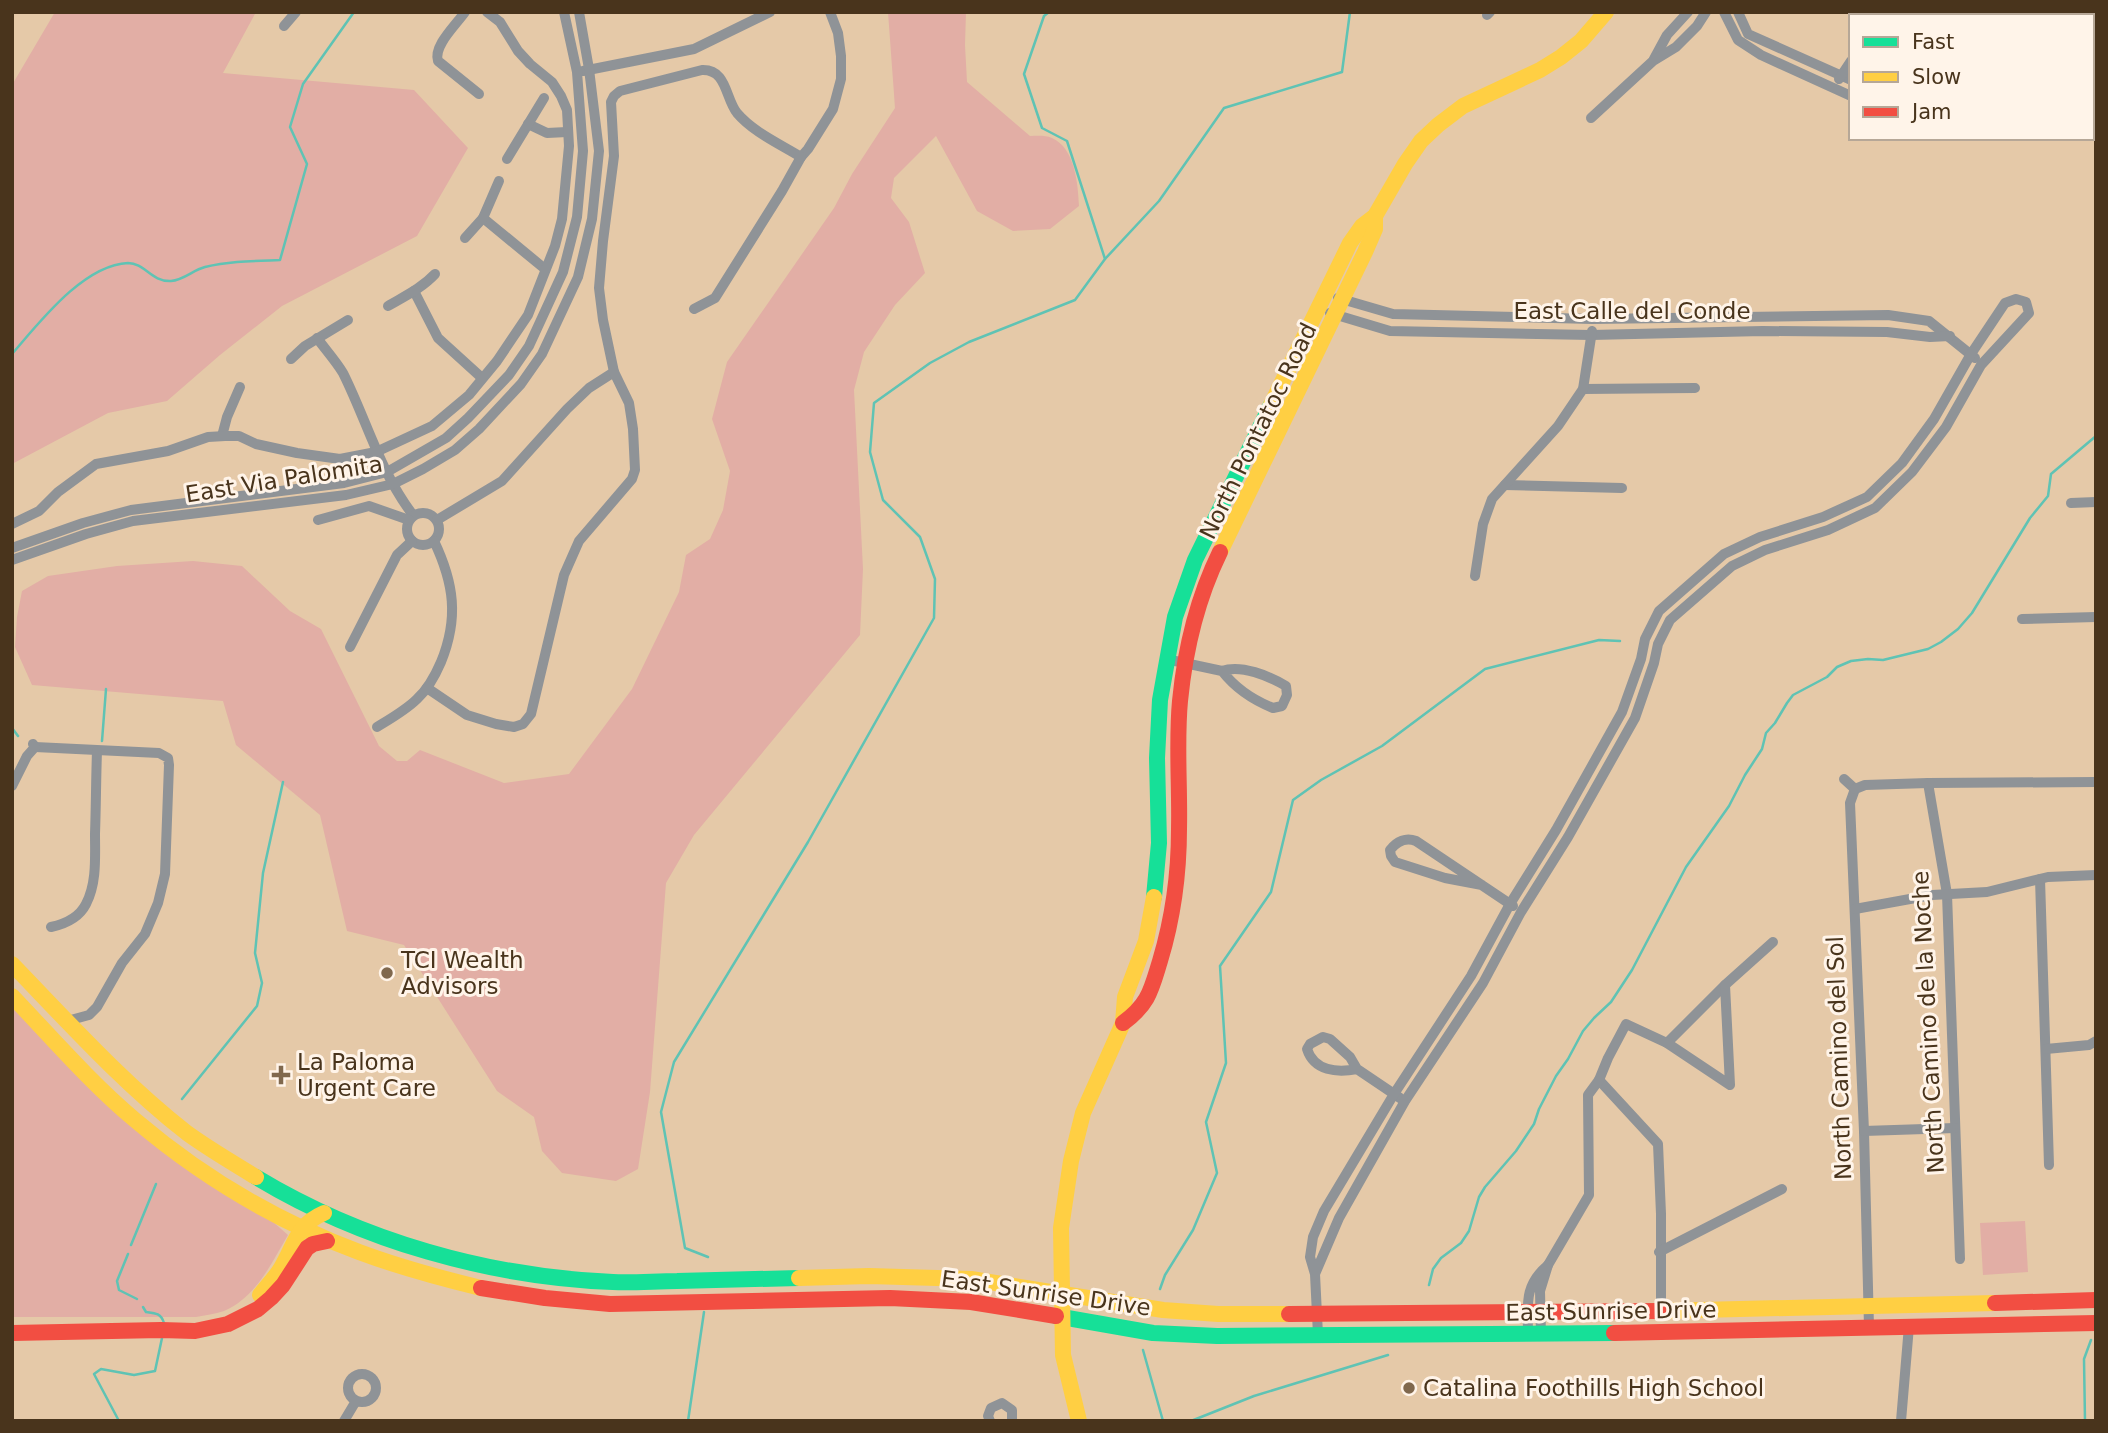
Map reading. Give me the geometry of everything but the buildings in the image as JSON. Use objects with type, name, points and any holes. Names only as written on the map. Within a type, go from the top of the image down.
[{"type":"main road","name":"North Pontatoc Road","points":[[1079,1421],[1063,1354],[1061,1228],[1071,1161],[1083,1113],[1123,1023],[1125,997],[1146,941],[1154,901],[1159,843],[1157,758],[1160,700],[1175,617],[1195,560],[1350,243],[1362,226],[1375,216],[1421,141],[1463,106],[1540,70],[1561,57],[1581,41],[1606,12]]},
{"type":"main road","name":"North Pontatoc Road","points":[[1123,1023],[1142,1008],[1165,946],[1174,903],[1179,844],[1179,713],[1193,622],[1212,568],[1375,229],[1375,216]]},
{"type":"main road","name":"East Sunrise Drive","points":[[12,964],[109,1064],[186,1132],[256,1178],[354,1227],[434,1254],[500,1270],[574,1280],[648,1282],[869,1276],[971,1279],[1120,1305],[1218,1314],[1661,1311],[2096,1300]]},
{"type":"main road","name":"East Sunrise Drive","points":[[12,996],[94,1081],[137,1121],[248,1200],[327,1241],[386,1263],[463,1285],[570,1302],[645,1304],[890,1298],[971,1302],[1153,1332],[1217,1336],[1535,1335],[2096,1323]]},
{"type":"main road","points":[[94,1081],[109,1064]]},
{"type":"main road","points":[[161,1330],[220,1319],[248,1305],[271,1283],[301,1228],[312,1217],[324,1213]]},
{"type":"main road","points":[[12,1333],[161,1330],[199,1332],[225,1326],[256,1311],[283,1286],[311,1245],[327,1241]]},
{"type":"main road","points":[[570,1302],[574,1280]]},
{"type":"street","points":[[284,26],[296,12]]},
{"type":"street","points":[[465,12],[439,46],[436,56],[438,61],[479,94]]},
{"type":"street","points":[[12,524],[39,511],[58,492],[96,464],[168,451],[208,437],[222,436],[239,436],[256,444],[318,457],[340,458],[376,452],[432,426],[469,395],[497,361],[528,315],[555,246],[562,219],[569,146],[567,110],[561,96],[552,82],[518,51],[500,22],[487,12]]},
{"type":"street","name":"East Via Palomita","points":[[12,548],[83,523],[131,510],[344,483],[387,472],[446,438],[468,418],[509,374],[528,346],[563,272],[576,217],[583,151],[577,72],[564,12]]},
{"type":"street","name":"East Via Palomita","points":[[12,560],[86,534],[134,521],[322,498],[393,484],[455,450],[479,429],[521,384],[542,354],[578,277],[592,219],[598,151],[589,69],[579,12]]},
{"type":"street","points":[[694,309],[715,298],[833,109],[841,79],[838,33],[830,12]]},
{"type":"street","points":[[1653,61],[1667,35],[1688,12]]},
{"type":"street","points":[[1591,118],[1653,61],[1676,47],[1697,26],[1706,12]]},
{"type":"street","points":[[1724,12],[1738,40],[1761,55],[1849,95]]},
{"type":"street","points":[[1738,12],[1748,34],[1846,78],[1833,89]]},
{"type":"street","points":[[577,72],[694,49],[766,13]]},
{"type":"street","points":[[427,688],[467,715],[514,727],[527,722],[564,575],[579,541],[632,479],[635,470],[629,403],[614,372],[599,288],[614,156],[611,105],[616,93],[713,68],[720,77],[730,103],[748,124],[801,157]]},
{"type":"street","points":[[507,159],[544,98]]},
{"type":"street","points":[[528,124],[547,133],[567,132]]},
{"type":"street","points":[[466,238],[482,218],[499,181]]},
{"type":"street","points":[[482,218],[545,269]]},
{"type":"street","points":[[388,306],[429,281],[435,274]]},
{"type":"street","points":[[414,291],[439,338],[482,378]]},
{"type":"street","name":"East Calle del Conde","points":[[1325,292],[1342,300],[1393,314],[1592,319],[1888,315],[1929,321],[1950,336],[1981,365]]},
{"type":"street","points":[[1315,1274],[1339,1218],[1405,1101],[1483,983],[1521,912],[1568,838],[1635,718],[1658,644],[1670,620],[1732,565],[1765,550],[1828,530],[1875,508],[1920,463],[1946,427],[1981,365],[2029,313],[2026,302],[2016,299],[2004,303],[1934,419],[1902,463],[1867,496],[1824,517],[1760,537],[1724,554],[1659,611],[1645,639],[1641,659],[1622,712],[1471,976],[1394,1094],[1324,1211],[1313,1237],[1310,1257],[1315,1274],[1318,1335]]},
{"type":"street","name":"East Calle del Conde","points":[[1318,308],[1335,316],[1390,331],[1591,335],[1763,331],[1887,332],[1930,337],[1950,336]]},
{"type":"street","points":[[1762,316],[1763,331]]},
{"type":"street","points":[[1475,576],[1483,524],[1492,499],[1558,426],[1583,389],[1592,319]]},
{"type":"street","points":[[291,359],[305,346],[348,320]]},
{"type":"street","points":[[317,338],[342,371],[376,452],[411,517],[406,531],[412,541],[420,545],[434,541],[439,533],[436,520],[428,513],[423,512],[411,517],[369,506],[318,520]]},
{"type":"street","points":[[436,520],[502,481],[567,408],[589,388],[614,372]]},
{"type":"street","points":[[222,436],[226,417],[240,387]]},
{"type":"street","points":[[1583,389],[1695,388]]},
{"type":"street","points":[[1505,485],[1622,488]]},
{"type":"street","points":[[2071,503],[2096,502]]},
{"type":"street","points":[[350,647],[397,555],[412,541]]},
{"type":"street","points":[[377,727],[416,700],[427,688],[447,647],[452,626],[453,603],[445,565],[434,541]]},
{"type":"street","points":[[2022,619],[2096,617]]},
{"type":"street","points":[[1166,659],[1222,671],[1229,668],[1273,678],[1286,686],[1287,695],[1282,706],[1273,708],[1248,696],[1232,684],[1222,671]]},
{"type":"street","points":[[12,786],[33,745],[159,753],[167,758],[170,772],[165,874],[158,903],[145,934],[122,963],[97,1007],[89,1015],[66,1021]]},
{"type":"street","points":[[51,927],[72,920],[85,906],[91,891],[97,751]]},
{"type":"street","points":[[1844,779],[1855,789],[1865,785],[1928,783],[2096,782]]},
{"type":"street","name":"North Camino de la Noche","points":[[1928,783],[1947,894],[1960,1259]]},
{"type":"street","name":"North Camino del Sol","points":[[1855,789],[1850,803],[1864,1131],[1869,1327]]},
{"type":"street","points":[[1482,885],[1395,863],[1390,849],[1410,838],[1482,885],[1521,912]]},
{"type":"street","points":[[1855,909],[1932,895],[1987,892],[2068,875],[2096,875]]},
{"type":"street","points":[[2040,879],[2049,1165]]},
{"type":"street","points":[[1667,1043],[1773,942]]},
{"type":"street","points":[[1535,1335],[1535,1312],[1548,1265],[1589,1195],[1588,1095],[1599,1080],[1626,1024],[1667,1043],[1730,1085],[1725,985]]},
{"type":"street","points":[[2046,1049],[2090,1045],[2096,1041]]},
{"type":"street","points":[[1357,1069],[1405,1101]]},
{"type":"street","points":[[1599,1080],[1658,1144],[1661,1311]]},
{"type":"street","points":[[1864,1131],[1955,1128]]},
{"type":"street","points":[[1659,1252],[1782,1189]]},
{"type":"street","points":[[1901,1421],[1909,1326]]},
{"type":"street","points":[[344,1421],[356,1401]]},
{"type":"street","points":[[990,1421],[988,1416],[991,1408],[1002,1403],[1012,1410],[1012,1421]]},
{"type":"shaded area","points":[[55,12],[256,12],[223,73],[414,90],[468,148],[417,236],[282,306],[167,401],[108,413],[12,464],[12,85]]},
{"type":"shaded area","points":[[888,12],[966,12],[967,82],[1030,136],[1049,137],[1060,143],[1074,168],[1079,206],[1050,229],[1013,231],[977,211],[936,136],[894,178],[891,198],[909,222],[925,273],[895,305],[864,352],[854,390],[863,569],[860,635],[694,835],[666,883],[650,1092],[638,1169],[616,1181],[562,1173],[542,1151],[534,1117],[497,1091],[404,945],[347,931],[320,815],[236,745],[223,701],[32,685],[15,647],[22,591],[48,576],[117,566],[193,561],[242,566],[290,611],[321,629],[379,746],[397,761],[407,761],[420,750],[504,783],[569,774],[632,689],[679,592],[686,555],[710,539],[723,510],[730,471],[712,419],[727,362],[834,208],[852,174],[895,108]]},
{"type":"shaded area","points":[[12,996],[94,1081],[248,1200],[288,1235],[262,1279],[235,1305],[224,1311],[196,1317],[12,1317]]},
{"type":"shaded area","points":[[2025,1221],[2028,1272],[1983,1275],[1980,1223]]},
{"type":"waterway","points":[[12,354],[63,298],[79,284],[111,266],[134,264],[158,279],[171,281],[214,265],[280,260],[307,164],[290,127],[303,84],[354,12]]},
{"type":"waterway","points":[[708,1257],[685,1248],[661,1112],[674,1062],[808,842],[934,618],[935,579],[920,537],[883,500],[870,452],[874,403],[930,363],[969,342],[1075,300],[1105,259],[1067,141],[1042,128],[1024,74],[1044,16],[1049,12]]},
{"type":"waterway","points":[[1105,259],[1159,201],[1224,108],[1342,72],[1350,12]]},
{"type":"waterway","points":[[1429,1285],[1433,1269],[1441,1258],[1461,1243],[1469,1231],[1479,1197],[1485,1187],[1516,1151],[1534,1124],[1556,1076],[1583,1031],[1611,1002],[1632,970],[1686,867],[1729,806],[1762,749],[1766,733],[1793,695],[1851,661],[1883,660],[1928,649],[1958,629],[1972,613],[2030,518],[2048,496],[2051,474],[2096,436]]},
{"type":"waterway","points":[[1160,1289],[1165,1275],[1193,1230],[1217,1173],[1206,1122],[1226,1063],[1220,966],[1271,892],[1293,800],[1321,780],[1382,746],[1485,669],[1599,640],[1620,641]]},
{"type":"waterway","points":[[102,741],[106,689]]},
{"type":"waterway","points":[[12,728],[18,736]]},
{"type":"waterway","points":[[182,1099],[257,1006],[262,983],[255,953],[263,873],[283,782]]},
{"type":"waterway","points":[[131,1245],[156,1184]]},
{"type":"waterway","points":[[128,1254],[117,1281],[119,1290],[137,1299]]},
{"type":"waterway","points":[[143,1307],[146,1312],[159,1315],[164,1323]]},
{"type":"waterway","points":[[688,1421],[704,1312]]},
{"type":"waterway","points":[[119,1421],[94,1374],[101,1369],[134,1375],[155,1371],[162,1338]]},
{"type":"waterway","points":[[2085,1421],[2084,1359],[2091,1340]]},
{"type":"waterway","points":[[1143,1350],[1163,1421]]},
{"type":"waterway","points":[[1191,1421],[1254,1396],[1388,1355]]},
{"type":"traffic: fast","points":[[1154,897],[1159,843],[1157,758],[1160,700],[1175,617],[1195,560],[1271,405]]},
{"type":"traffic: fast","points":[[256,1177],[339,1220],[383,1237],[428,1252],[520,1272],[566,1279],[621,1282],[799,1278]]},
{"type":"traffic: fast","points":[[1056,1316],[1153,1333],[1217,1336],[1614,1333]]},
{"type":"traffic: slow","points":[[1271,405],[1350,243],[1362,226],[1375,216],[1421,141],[1463,106],[1540,70],[1561,57],[1581,41],[1606,12]]},
{"type":"traffic: slow","points":[[1220,552],[1365,252],[1375,229],[1375,216]]},
{"type":"traffic: slow","points":[[1079,1421],[1063,1355],[1061,1228],[1071,1161],[1083,1113],[1123,1023],[1125,997],[1146,941],[1154,897]]},
{"type":"traffic: slow","points":[[12,964],[97,1052],[163,1114],[195,1139],[256,1177]]},
{"type":"traffic: slow","points":[[12,996],[119,1106],[160,1141],[241,1196],[299,1227],[359,1252],[481,1288]]},
{"type":"traffic: slow","points":[[260,1295],[279,1272],[297,1236],[307,1223],[324,1213]]},
{"type":"traffic: slow","points":[[799,1278],[869,1276],[971,1279],[1163,1310],[1218,1314],[1289,1314]]},
{"type":"traffic: slow","points":[[1659,1311],[1995,1303]]},
{"type":"traffic: jam","points":[[1123,1023],[1148,996],[1168,928],[1178,862],[1178,733],[1182,682],[1199,605],[1220,552]]},
{"type":"traffic: jam","points":[[12,1333],[195,1331],[228,1324],[258,1309],[283,1285],[307,1248],[327,1241]]},
{"type":"traffic: jam","points":[[481,1288],[610,1304],[890,1298],[971,1302],[1056,1316]]},
{"type":"traffic: jam","points":[[1995,1303],[2096,1300]]},
{"type":"traffic: jam","points":[[1289,1314],[1659,1311]]},
{"type":"traffic: jam","points":[[1614,1333],[2096,1323]]},
{"type":"place","name":"TCI Wealth Advisors","points":[[387,973]]},
{"type":"place","name":"La Paloma Urgent Care","points":[[281,1075]]},
{"type":"place","name":"Catalina Foothills High School","points":[[1409,1388]]}]
